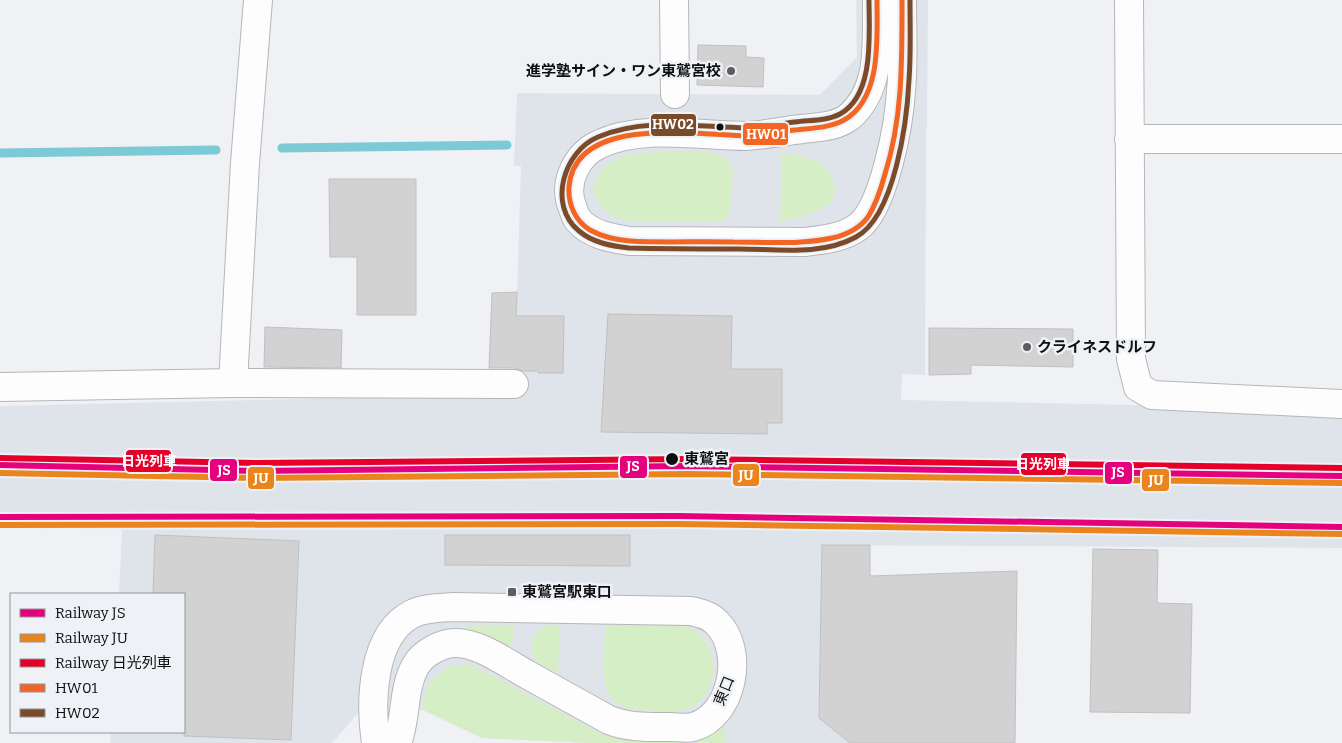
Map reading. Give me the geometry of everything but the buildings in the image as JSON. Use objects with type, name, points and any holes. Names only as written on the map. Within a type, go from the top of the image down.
[{"type":"street","points":[[233,383],[245,163],[258,0]]},
{"type":"street","points":[[674,0],[675,94]]},
{"type":"street","points":[[877,0],[876,59],[873,81],[860,106],[848,118],[829,126],[748,136],[653,133],[623,136],[600,144],[583,154],[574,167],[570,183],[570,201],[577,219],[589,229],[607,237],[629,241],[804,242],[828,239],[859,227],[869,216],[876,201],[886,171],[896,126],[901,91],[902,0]]},
{"type":"street","points":[[1129,0],[1131,358],[1138,387],[1152,395],[1342,404]]},
{"type":"street","points":[[1129,140],[1342,139]]},
{"type":"street","points":[[0,387],[233,383],[514,384]]},
{"type":"street","name":"東口","points":[[376,743],[373,713],[375,686],[382,650],[392,630],[412,614],[431,609],[453,607],[690,610],[706,615],[717,623],[724,632],[730,646],[732,674],[724,699],[718,709],[707,719],[693,727],[682,728],[621,725],[479,648],[454,643],[438,647],[416,664],[405,700],[401,733],[397,743]]},
{"type":"shaded area","points":[[856,0],[928,0],[925,375],[902,374],[901,400],[1136,405],[1342,414],[1342,548],[822,545],[819,718],[850,743],[591,743],[482,738],[423,710],[360,711],[332,743],[110,743],[111,733],[185,733],[185,593],[119,593],[122,530],[0,527],[0,406],[514,394],[521,166],[514,166],[517,93],[820,95],[857,57]]},
{"type":"green space","points":[[697,151],[718,155],[726,159],[731,165],[733,176],[731,206],[724,221],[638,222],[621,219],[602,208],[594,193],[594,185],[597,176],[603,168],[624,156],[657,152]]},
{"type":"green space","points":[[782,154],[806,157],[826,168],[835,184],[832,201],[808,215],[780,221]]},
{"type":"green space","points":[[462,625],[513,626],[514,636],[509,646],[503,646]]},
{"type":"green space","points":[[549,625],[560,626],[558,672],[541,665],[533,656],[533,639],[539,630]]},
{"type":"green space","points":[[605,625],[680,625],[696,631],[704,640],[713,662],[713,674],[705,696],[696,704],[678,711],[635,709],[617,704],[610,697],[605,682]]},
{"type":"green space","points":[[470,664],[601,734],[614,738],[690,743],[591,743],[482,738],[423,710],[424,696],[430,682],[447,667]]},
{"type":"green space","points":[[725,728],[725,743],[696,743]]},
{"type":"waterway","points":[[282,148],[507,145]]},
{"type":"waterway","points":[[0,153],[216,150]]},
{"type":"rail line","name":"日光列車","points":[[0,458],[256,463],[687,459],[1342,468]]},
{"type":"rail line","name":"JS","points":[[0,465],[256,471],[687,466],[1342,476]]},
{"type":"rail line","name":"JU","points":[[0,473],[256,478],[687,474],[1342,483]]},
{"type":"rail line","name":"JS","points":[[0,517],[678,516],[1342,527]]},
{"type":"rail line","name":"JU","points":[[0,525],[678,524],[1342,534]]},
{"type":"transit line","name":"HW02","points":[[869,0],[869,46],[865,78],[859,93],[851,105],[840,114],[824,119],[746,128],[653,125],[634,127],[598,137],[586,144],[576,154],[564,180],[562,194],[569,220],[584,235],[596,241],[629,248],[799,250],[829,247],[856,237],[869,226],[880,209],[889,189],[902,142],[908,98],[910,0]]},
{"type":"transit line","name":"HW01","points":[[877,0],[877,49],[871,83],[865,98],[856,110],[844,120],[833,125],[752,136],[670,132],[642,134],[615,139],[592,148],[576,164],[569,187],[571,206],[576,217],[590,230],[599,234],[620,240],[643,242],[808,242],[837,237],[856,228],[868,217],[873,207],[891,153],[900,88],[902,0]]},
{"type":"place","name":"進学塾サイン・ワン東鷲宮校","points":[[731,71]]},
{"type":"place","name":"クライネスドルフ","points":[[1027,347]]},
{"type":"place","name":"東鷲宮","points":[[672,459]]},
{"type":"place","name":"東鷲宮駅東口","points":[[512,592]]}]
